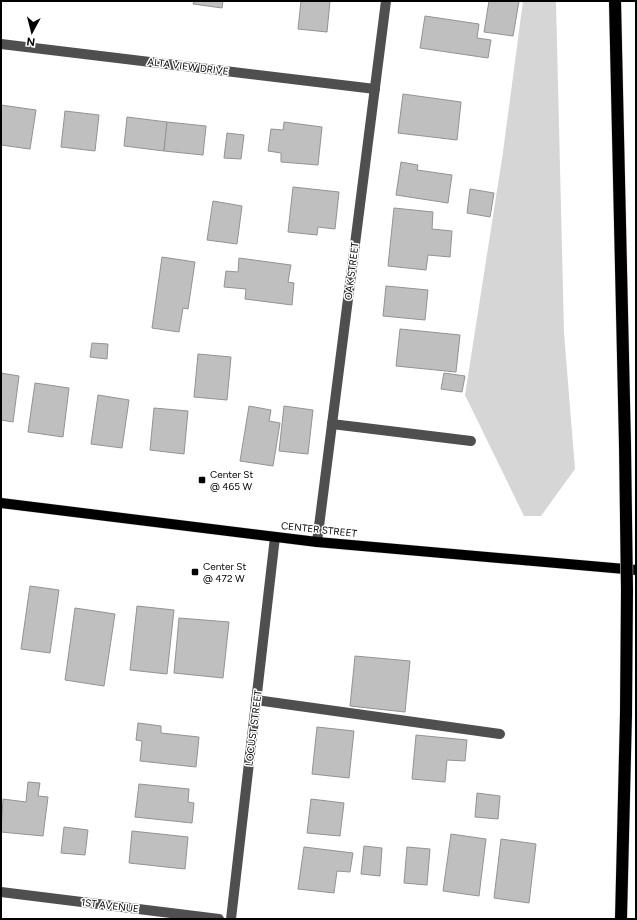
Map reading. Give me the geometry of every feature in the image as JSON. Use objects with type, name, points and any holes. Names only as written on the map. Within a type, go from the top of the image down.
[{"type":"highway","points":[[615,1],[627,590],[626,714],[621,919]]},
{"type":"main road","name":"CENTER STREET","points":[[1,502],[318,542],[636,570]]},
{"type":"street","name":"OAK STREET","points":[[318,542],[386,1]]},
{"type":"street","name":"ALTA VIEW DRIVE","points":[[1,44],[375,89]]},
{"type":"street","points":[[332,424],[471,441]]},
{"type":"street","name":"LOCUST STREET","points":[[230,919],[275,537]]},
{"type":"street","points":[[256,700],[500,734]]},
{"type":"street","name":"1ST AVENUE","points":[[1,892],[219,919]]},
{"type":"shaded area","points":[[523,1],[556,1],[564,333],[575,469],[541,516],[524,516],[465,395],[503,152]]},
{"type":"building","points":[[194,1],[223,1],[222,8],[193,4]]},
{"type":"building","points":[[301,1],[330,1],[327,32],[298,29]]},
{"type":"building","points":[[489,1],[519,1],[513,36],[484,32]]},
{"type":"building","points":[[425,16],[479,24],[477,38],[491,40],[488,58],[420,48]]},
{"type":"building","points":[[403,94],[461,102],[457,140],[398,133]]},
{"type":"building","points":[[1,105],[36,110],[30,149],[1,145]]},
{"type":"building","points":[[65,111],[99,115],[95,151],[61,147]]},
{"type":"building","points":[[127,117],[167,122],[164,151],[124,146]]},
{"type":"building","points":[[167,122],[206,126],[203,155],[164,151]]},
{"type":"building","points":[[284,122],[322,127],[318,165],[281,162],[281,153],[268,151],[271,129],[283,130]]},
{"type":"building","points":[[227,133],[244,135],[241,159],[224,158]]},
{"type":"building","points":[[401,162],[418,165],[417,170],[452,175],[448,203],[396,195]]},
{"type":"building","points":[[293,187],[339,192],[335,229],[318,227],[317,235],[288,232]]},
{"type":"building","points":[[470,189],[494,193],[490,217],[467,213]]},
{"type":"building","points":[[213,201],[242,206],[237,244],[207,240]]},
{"type":"building","points":[[394,208],[433,212],[432,229],[452,231],[450,257],[428,255],[426,270],[388,266]]},
{"type":"building","points":[[162,257],[195,262],[188,309],[183,308],[179,332],[152,328]]},
{"type":"building","points":[[239,258],[291,265],[288,282],[294,283],[292,305],[245,299],[246,289],[224,287],[226,271],[238,272]]},
{"type":"building","points":[[386,286],[428,290],[425,320],[383,316]]},
{"type":"building","points":[[400,329],[460,335],[456,372],[396,366]]},
{"type":"building","points":[[92,343],[108,344],[107,359],[90,357]]},
{"type":"building","points":[[198,354],[231,357],[227,400],[194,397]]},
{"type":"building","points":[[1,373],[19,376],[13,422],[1,420]]},
{"type":"building","points":[[444,373],[465,376],[462,392],[441,389]]},
{"type":"building","points":[[35,383],[69,388],[63,437],[28,432]]},
{"type":"building","points":[[98,395],[129,400],[122,448],[91,444]]},
{"type":"building","points":[[249,406],[271,410],[269,421],[280,423],[273,466],[240,461]]},
{"type":"building","points":[[284,406],[313,410],[308,454],[279,451]]},
{"type":"building","points":[[154,408],[188,411],[184,454],[150,450]]},
{"type":"building","points":[[30,586],[59,590],[50,653],[21,649]]},
{"type":"building","points":[[137,606],[174,610],[167,674],[130,670]]},
{"type":"building","points":[[75,608],[115,614],[104,686],[65,680]]},
{"type":"building","points":[[179,618],[229,622],[223,678],[174,673]]},
{"type":"building","points":[[355,656],[410,661],[405,712],[350,706]]},
{"type":"building","points":[[138,723],[161,726],[161,733],[199,737],[196,767],[140,761],[142,741],[136,740]]},
{"type":"building","points":[[317,727],[354,731],[349,778],[312,774]]},
{"type":"building","points":[[416,735],[467,740],[465,761],[447,760],[445,782],[412,779]]},
{"type":"building","points":[[28,782],[40,783],[38,796],[48,797],[43,836],[1,832],[3,799],[26,802]]},
{"type":"building","points":[[139,784],[189,789],[188,802],[194,803],[192,823],[135,817]]},
{"type":"building","points":[[477,793],[500,796],[498,819],[475,817]]},
{"type":"building","points":[[311,799],[344,803],[340,836],[307,833]]},
{"type":"building","points":[[64,827],[88,830],[85,855],[61,853]]},
{"type":"building","points":[[132,831],[188,837],[185,869],[129,863]]},
{"type":"building","points":[[451,834],[486,839],[479,896],[443,891]]},
{"type":"building","points":[[501,839],[536,844],[529,903],[494,898]]},
{"type":"building","points":[[364,846],[382,848],[380,876],[361,874]]},
{"type":"building","points":[[304,847],[353,853],[350,872],[337,871],[334,893],[298,889]]},
{"type":"building","points":[[407,847],[430,849],[427,885],[404,883]]},
{"type":"place","name":"Center St @ 465 W","points":[[202,480]]},
{"type":"place","name":"Center St @ 472 W","points":[[195,572]]}]
